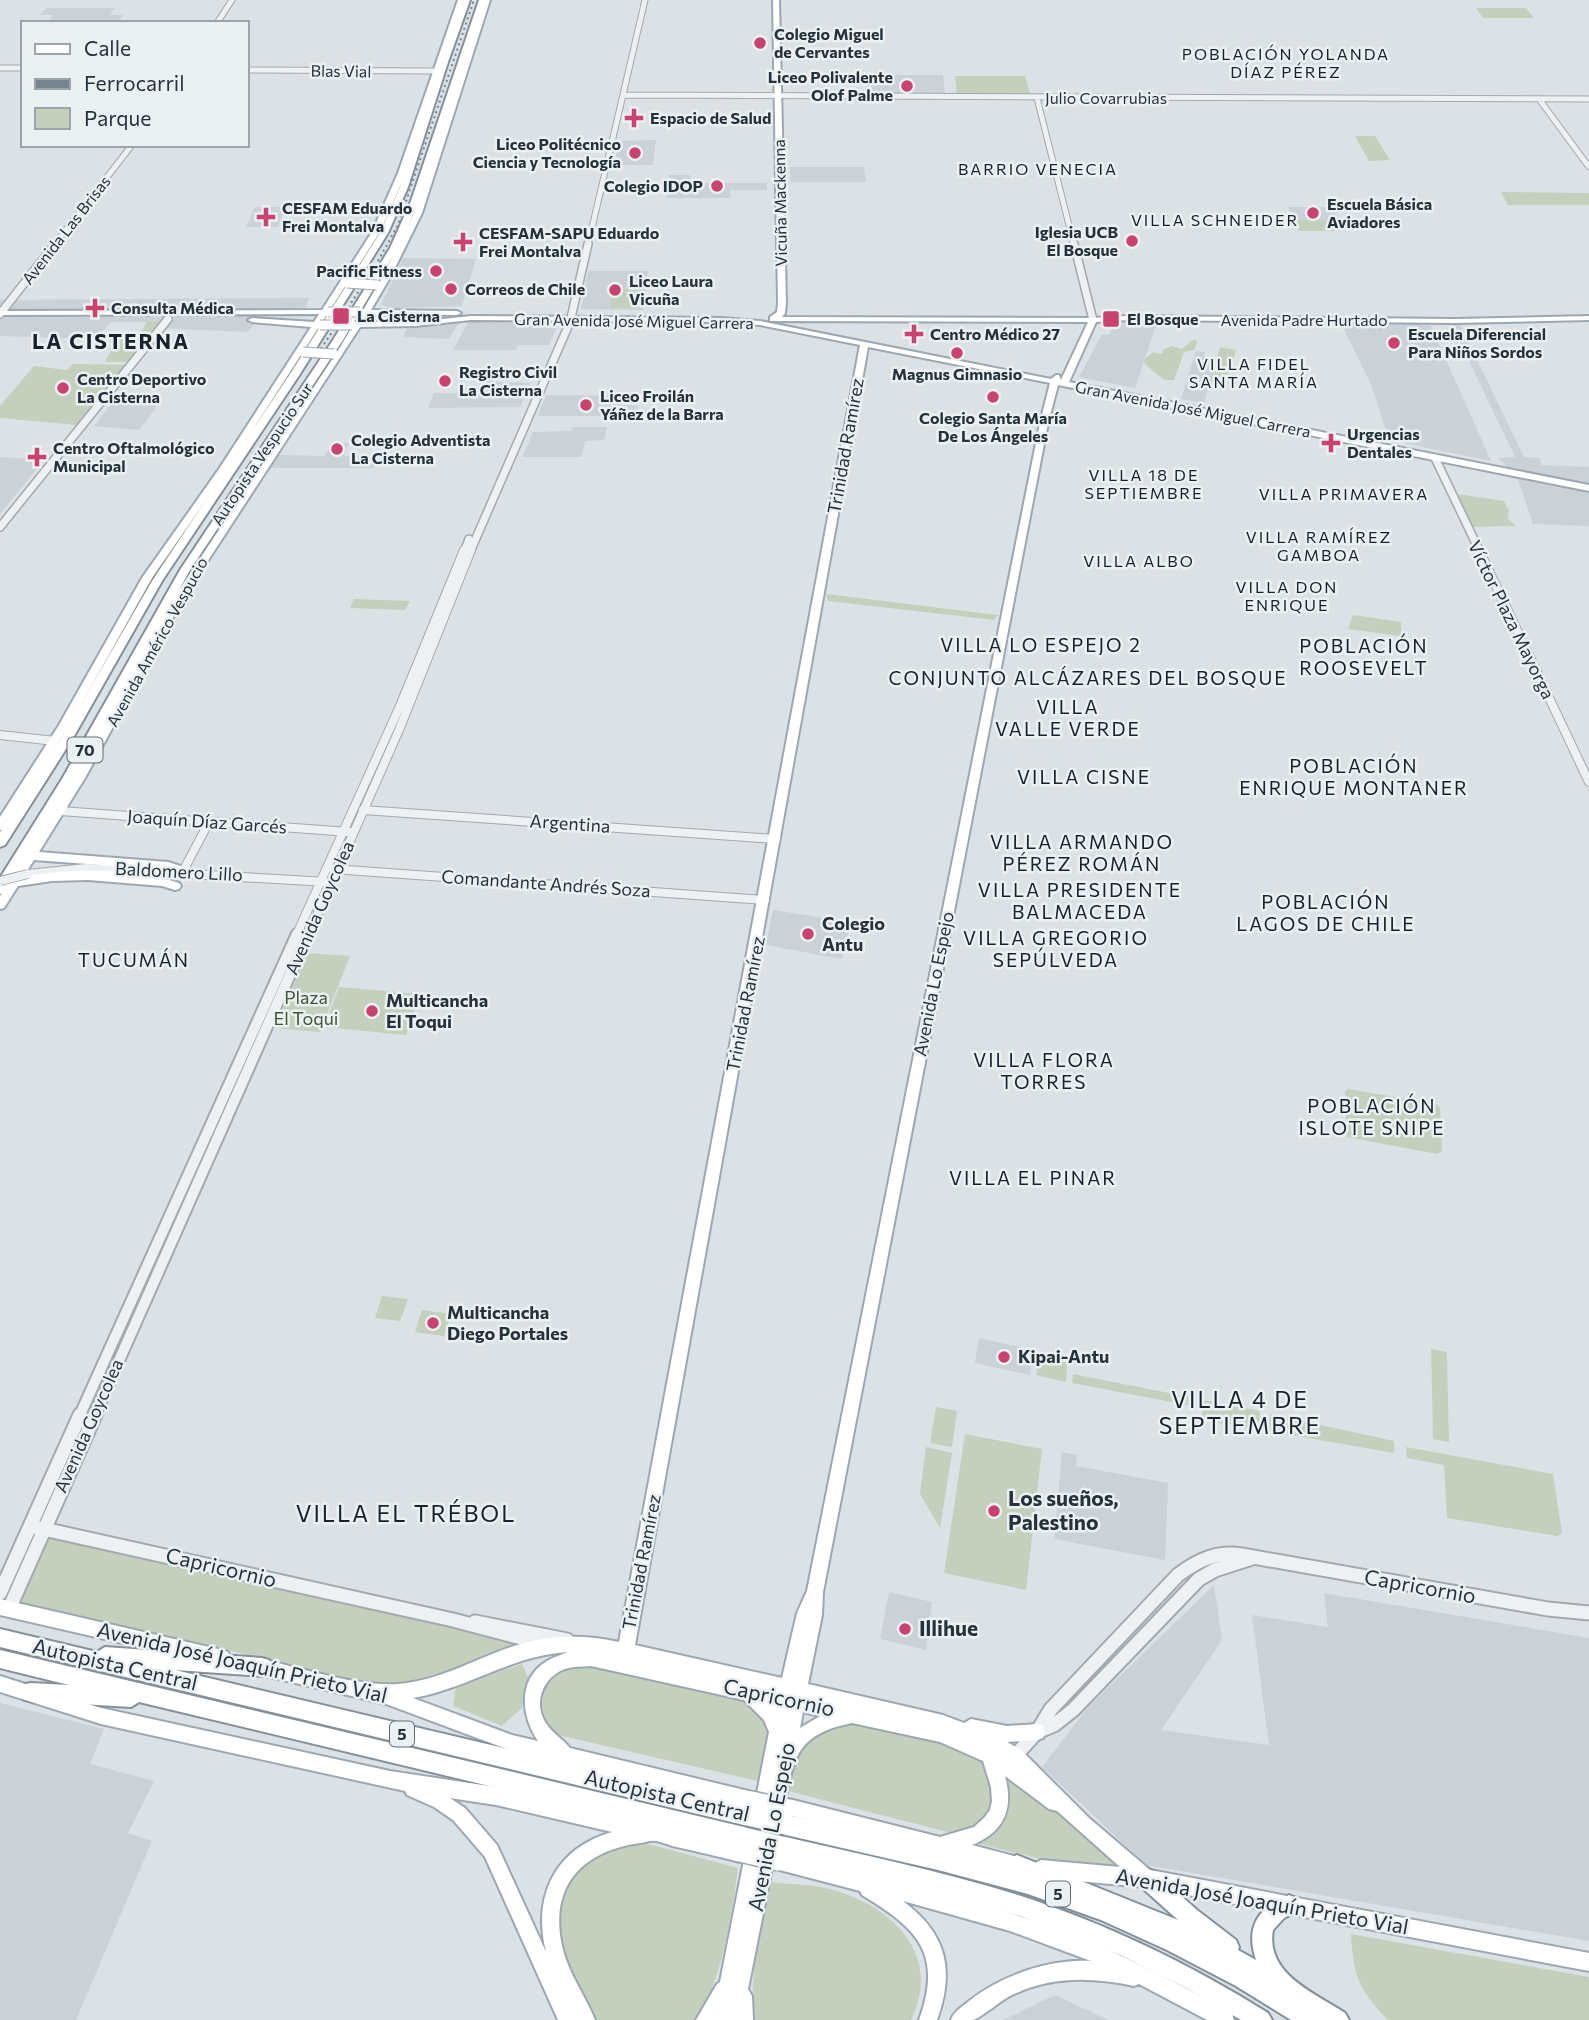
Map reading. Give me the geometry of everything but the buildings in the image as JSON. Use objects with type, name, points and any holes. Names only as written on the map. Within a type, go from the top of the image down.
[{"type":"highway","name":"Autopista Vespucio Sur","points":[[0,842],[73,730],[167,566],[379,242],[400,199],[467,0]]},
{"type":"highway","name":"Autopista Vespucio Sur","points":[[0,889],[68,780],[185,570],[338,340],[388,258],[415,201],[482,0]]},
{"type":"highway","points":[[446,104],[449,121]]},
{"type":"highway","points":[[401,173],[426,122]]},
{"type":"highway","points":[[167,566],[217,479]]},
{"type":"highway","points":[[185,570],[251,485]]},
{"type":"highway","name":"Autopista Central","points":[[0,1638],[787,1816],[967,1867],[1065,1896],[1137,1925],[1197,1953],[1310,2020]]},
{"type":"highway","points":[[55,1651],[262,1667]]},
{"type":"highway","name":"Autopista Central","points":[[0,1659],[742,1845],[972,1892],[1051,1917],[1161,1964],[1261,2020]]},
{"type":"highway","points":[[30,1692],[171,1700]]},
{"type":"highway","points":[[1017,1865],[1157,1920],[1280,1983]]},
{"type":"highway","points":[[1146,1878],[1216,1938],[1338,2020]]},
{"type":"highway","points":[[1280,1983],[1264,1955],[1261,1934],[1269,1917],[1289,1905]]},
{"type":"main road","name":"Avenida Américo Vespucio","points":[[0,826],[55,741],[144,583],[217,479],[381,225],[461,0]]},
{"type":"main road","name":"Avenida Américo Vespucio","points":[[0,905],[60,811],[169,614],[371,303],[418,214],[487,0]]},
{"type":"main road","name":"Vicuña Mackenna","points":[[775,318],[781,313],[782,303],[776,0]]},
{"type":"main road","points":[[344,284],[378,287]]},
{"type":"main road","points":[[304,313],[331,302]]},
{"type":"main road","points":[[371,303],[377,309],[390,312]]},
{"type":"main road","name":"Gran Avenida José Miguel Carrera","points":[[0,315],[390,312],[752,322],[870,342],[1589,486]]},
{"type":"main road","name":"Gran Avenida José Miguel Carrera","points":[[354,328],[471,318],[720,313],[775,318],[870,342]]},
{"type":"main road","points":[[168,319],[181,314]]},
{"type":"main road","points":[[0,315],[230,319],[354,328]]},
{"type":"main road","name":"Avenida Padre Hurtado","points":[[775,318],[1589,321]]},
{"type":"main road","points":[[752,322],[775,318]]},
{"type":"main road","name":"Avenida Lo Espejo","points":[[722,2020],[736,1972],[784,1762],[805,1613],[815,1592],[1044,423],[1060,380],[1093,320]]},
{"type":"main road","points":[[286,324],[302,328],[309,336]]},
{"type":"main road","name":"Trinidad Ramírez","points":[[625,1659],[870,342]]},
{"type":"main road","points":[[301,351],[337,353]]},
{"type":"main road","points":[[32,856],[168,866],[177,871]]},
{"type":"main road","points":[[124,877],[177,871]]},
{"type":"main road","points":[[14,883],[62,874],[163,881],[175,886]]},
{"type":"main road","name":"Avenida José Joaquín Prieto Vial","points":[[4,1608],[370,1692],[421,1707],[499,1739],[573,1757],[750,1808]]},
{"type":"main road","points":[[370,1692],[398,1693],[425,1689],[507,1657],[550,1646],[591,1652]]},
{"type":"main road","points":[[573,1757],[556,1748],[538,1731],[531,1711],[532,1695],[539,1680],[554,1664],[591,1652]]},
{"type":"main road","name":"Capricornio","points":[[591,1652],[792,1695],[943,1723],[980,1737],[1015,1756],[1083,1824]]},
{"type":"main road","name":"Capricornio","points":[[625,1659],[743,1690],[792,1695],[856,1715],[940,1734],[988,1754],[1023,1777],[1083,1824],[1146,1878]]},
{"type":"main road","points":[[0,1684],[101,1716],[390,1780],[496,1796],[657,1834],[742,1845]]},
{"type":"main road","points":[[743,1690],[765,1707],[777,1732]]},
{"type":"main road","name":"Avenida Lo Espejo","points":[[733,2020],[736,1972],[777,1732],[792,1695]]},
{"type":"main road","points":[[784,1762],[795,1743],[811,1729],[833,1718],[856,1715]]},
{"type":"main road","points":[[943,1723],[1007,1734],[1037,1732]]},
{"type":"main road","points":[[934,1842],[976,1837],[993,1822],[1000,1807],[1001,1791],[998,1775],[988,1754],[1015,1756],[1023,1777]]},
{"type":"main road","points":[[390,1780],[449,1807],[467,1821],[483,1840],[501,1870],[567,2020]]},
{"type":"main road","name":"Avenida José Joaquín Prieto Vial","points":[[787,1816],[934,1842],[1017,1865],[1146,1878],[1589,1962]]},
{"type":"main road","points":[[586,2020],[558,1961],[552,1941],[552,1909],[557,1887],[572,1862],[592,1846],[625,1836],[657,1834]]},
{"type":"main road","points":[[780,1854],[845,1878],[1020,1925],[1105,1958],[1169,1988],[1226,2020]]},
{"type":"main road","points":[[845,1878],[896,1905],[914,1920],[926,1936],[933,1952],[937,1973],[937,1994],[928,2020]]},
{"type":"main road","points":[[960,2020],[1011,1984],[1063,1969],[1110,1972],[1169,1988]]},
{"type":"main road","points":[[705,2020],[736,1972]]},
{"type":"main road","points":[[736,1972],[744,2020]]},
{"type":"street","points":[[218,21],[232,0]]},
{"type":"street","name":"Avenida Goycolea","points":[[348,832],[363,810],[399,730],[461,574],[571,315],[645,0]]},
{"type":"street","points":[[0,68],[21,68]]},
{"type":"street","name":"Blas Vial","points":[[248,70],[435,71]]},
{"type":"street","name":"Julio Covarrubias","points":[[623,95],[1589,99]]},
{"type":"street","points":[[1037,98],[1093,320]]},
{"type":"street","points":[[1539,99],[1589,167]]},
{"type":"street","name":"Avenida Las Brisas","points":[[0,315],[130,147]]},
{"type":"street","name":"Avenida Goycolea","points":[[0,1593],[332,869],[455,571],[565,322],[571,315]]},
{"type":"street","points":[[0,527],[168,319]]},
{"type":"street","name":"Víctor Plaza Mayorga","points":[[1439,456],[1589,782]]},
{"type":"street","points":[[0,735],[55,741]]},
{"type":"street","name":"Argentina","points":[[363,810],[776,839]]},
{"type":"street","name":"Joaquín Díaz Garcés","points":[[60,811],[348,832]]},
{"type":"street","points":[[177,871],[209,822]]},
{"type":"street","name":"Baldomero Lillo","points":[[0,881],[78,867],[326,882]]},
{"type":"street","name":"Comandante Andrés Soza","points":[[332,869],[765,900]]},
{"type":"street","name":"Avenida Goycolea","points":[[4,1608],[44,1529],[326,882]]},
{"type":"street","name":"Capricornio","points":[[30,1526],[453,1620],[550,1646]]},
{"type":"street","name":"Capricornio","points":[[1015,1756],[1037,1732],[1051,1709],[1187,1567],[1218,1553],[1231,1552],[1252,1558],[1548,1609],[1589,1613]]},
{"type":"street","name":"Capricornio","points":[[1037,1732],[1054,1725],[1073,1710],[1185,1592],[1206,1574],[1252,1558]]},
{"type":"street","points":[[1185,1592],[1187,1567]]},
{"type":"street","name":"Capricornio","points":[[453,1620],[509,1627],[591,1652]]},
{"type":"shaded area","points":[[46,8],[115,8],[110,15],[123,15],[118,21],[49,21],[53,15],[40,15]]},
{"type":"shaded area","name":"Liceo Polivalente Olof Palme","points":[[880,75],[943,75],[945,94],[871,94],[870,78],[880,78]]},
{"type":"shaded area","name":"Liceo Politécnico Ciencia y Tecnología","points":[[656,140],[653,165],[614,165],[619,141]]},
{"type":"shaded area","points":[[790,167],[864,167],[866,182],[791,182]]},
{"type":"shaded area","name":"Colegio IDOP","points":[[669,175],[690,175],[690,183],[767,183],[767,190],[731,190],[730,198],[666,198]]},
{"type":"shaded area","name":"CESFAM Eduardo Frei Montalva","points":[[255,207],[286,207],[278,227],[246,227]]},
{"type":"shaded area","name":"Escuela Básica Aviadores","points":[[1288,207],[1333,207],[1339,220],[1294,220]]},
{"type":"shaded area","points":[[403,258],[476,259],[462,306],[392,308],[381,305]]},
{"type":"shaded area","name":"Liceo Laura Vicuña","points":[[588,271],[648,271],[643,310],[581,309]]},
{"type":"shaded area","points":[[309,298],[305,310],[265,310],[248,332],[158,328],[162,322],[111,322],[95,339],[0,336],[0,300]]},
{"type":"shaded area","points":[[461,320],[449,339],[403,337],[408,326]]},
{"type":"shaded area","points":[[469,320],[560,320],[549,345],[518,345],[516,350],[453,350]]},
{"type":"shaded area","points":[[1116,322],[1157,323],[1135,388],[1079,377],[1102,334],[1109,335]]},
{"type":"shaded area","points":[[1341,323],[1430,324],[1491,461],[1389,440],[1372,387]]},
{"type":"shaded area","points":[[1451,323],[1459,323],[1524,457],[1540,458],[1541,465],[1589,467],[1589,526],[1533,524],[1517,477],[1498,458],[1515,457]]},
{"type":"shaded area","points":[[1196,351],[1205,352],[1204,357],[1217,358],[1204,403],[1181,399]]},
{"type":"shaded area","points":[[493,378],[494,382],[530,383],[520,407],[428,408],[434,393],[479,394],[484,379]]},
{"type":"shaded area","name":"Liceo Froilán Yáñez de la Barra","points":[[546,395],[624,396],[622,405],[638,406],[636,416],[538,416]]},
{"type":"shaded area","points":[[117,397],[161,401],[139,430],[94,426]]},
{"type":"shaded area","points":[[573,427],[607,427],[604,440],[585,441],[581,457],[522,457],[533,432],[572,431]]},
{"type":"shaded area","name":"Colegio Adventista La Cisterna","points":[[333,443],[349,443],[344,456],[378,456],[373,468],[268,468],[276,455],[324,456]]},
{"type":"shaded area","points":[[0,457],[44,460],[0,514]]},
{"type":"shaded area","name":"Colegio Antu","points":[[773,910],[851,922],[842,959],[766,945]]},
{"type":"shaded area","name":"Kipai-Antu","points":[[979,1338],[1033,1350],[1030,1375],[975,1363]]},
{"type":"shaded area","points":[[1062,1452],[1077,1455],[1076,1466],[1168,1483],[1165,1560],[1054,1539]]},
{"type":"shaded area","points":[[1214,1585],[1222,1640],[1161,1730],[1269,1745],[1252,1615],[1328,1627],[1324,1593],[1589,1638],[1589,1941],[1146,1865],[1042,1767],[1089,1706]]},
{"type":"shaded area","name":"Illihue","points":[[889,1592],[932,1602],[926,1650],[880,1639]]},
{"type":"shaded area","points":[[0,1703],[104,1729],[90,1764],[154,1781],[128,1833],[152,1841],[76,2020],[0,2020]]},
{"type":"shaded area","points":[[1055,1995],[1108,2020],[1003,2020]]},
{"type":"green space","points":[[1476,8],[1526,8],[1534,18],[1483,18]]},
{"type":"green space","points":[[955,76],[1025,76],[1030,94],[957,94]]},
{"type":"green space","points":[[1355,136],[1375,136],[1390,160],[1369,161]]},
{"type":"green space","points":[[1501,192],[1589,193],[1589,205],[1508,205]]},
{"type":"green space","points":[[1294,220],[1339,220],[1345,231],[1299,231]]},
{"type":"green space","points":[[613,289],[643,289],[640,308],[610,308]]},
{"type":"green space","points":[[147,321],[163,322],[131,362],[105,362],[120,334],[141,333]]},
{"type":"green space","points":[[1193,340],[1197,341],[1195,350],[1184,352],[1174,380],[1164,380],[1145,364],[1144,360],[1153,352],[1162,354],[1164,349],[1172,346],[1182,349]]},
{"type":"green space","points":[[1220,347],[1236,350],[1225,386],[1216,384],[1215,388],[1208,387]]},
{"type":"green space","name":"Centro Deportivo La Cisterna","points":[[73,364],[129,365],[78,425],[0,418],[0,406],[34,366],[67,370]]},
{"type":"green space","points":[[1458,494],[1504,501],[1509,511],[1508,519],[1516,526],[1472,527]]},
{"type":"green space","points":[[826,594],[998,615],[994,620],[828,601]]},
{"type":"green space","points":[[354,599],[410,601],[405,610],[350,608]]},
{"type":"green space","points":[[1353,615],[1401,622],[1401,636],[1348,629]]},
{"type":"green space","name":"Plaza El Toqui","points":[[308,953],[350,956],[320,1032],[275,1028]]},
{"type":"green space","name":"Multicancha El Toqui","points":[[339,987],[420,994],[406,1035],[324,1027]]},
{"type":"green space","points":[[1348,1089],[1436,1104],[1440,1108],[1442,1151],[1437,1154],[1347,1137],[1345,1091]]},
{"type":"green space","points":[[382,1296],[408,1299],[400,1321],[375,1318]]},
{"type":"green space","name":"Multicancha Diego Portales","points":[[422,1310],[451,1314],[444,1336],[415,1332]]},
{"type":"green space","points":[[1431,1349],[1447,1352],[1449,1442],[1433,1439]]},
{"type":"green space","points":[[1040,1353],[1068,1358],[1066,1382],[1036,1375]]},
{"type":"green space","points":[[1073,1374],[1194,1398],[1192,1406],[1072,1383]]},
{"type":"green space","points":[[1203,1400],[1260,1411],[1258,1430],[1202,1420]]},
{"type":"green space","points":[[936,1407],[957,1411],[952,1447],[930,1443]]},
{"type":"green space","points":[[1270,1414],[1394,1441],[1394,1453],[1269,1431]]},
{"type":"green space","name":"Los sueños, Palestino","points":[[965,1434],[1042,1449],[1026,1590],[944,1573]]},
{"type":"green space","points":[[926,1447],[952,1453],[940,1528],[920,1494]]},
{"type":"green space","points":[[1406,1447],[1553,1474],[1562,1533],[1557,1536],[1447,1518],[1444,1465],[1407,1458]]},
{"type":"green space","points":[[52,1535],[532,1645],[426,1685],[373,1684],[125,1626],[21,1606],[15,1600],[44,1538]]},
{"type":"green space","points":[[571,1658],[743,1695],[771,1726],[762,1782],[549,1733],[536,1708],[546,1674]]},
{"type":"green space","points":[[522,1664],[529,1680],[522,1708],[502,1726],[453,1706],[456,1686]]},
{"type":"green space","points":[[832,1724],[855,1725],[945,1741],[983,1758],[997,1795],[985,1824],[959,1835],[784,1790],[796,1750]]},
{"type":"green space","points":[[1005,1768],[1129,1872],[1061,1864],[976,1843],[1001,1823],[1008,1804]]},
{"type":"green space","points":[[641,1842],[738,1868],[720,1965],[698,2020],[594,2020],[559,1946],[556,1920],[565,1881],[591,1853]]},
{"type":"green space","points":[[770,1882],[832,1889],[861,1900],[896,1925],[917,1957],[921,1977],[919,1997],[911,2020],[751,2020],[754,1969]]},
{"type":"green space","points":[[1351,1934],[1589,1977],[1589,2020],[1388,2020],[1359,1982]]},
{"type":"railway","points":[[315,358],[374,268],[398,225],[474,0]]},
{"type":"place","name":"Colegio Miguel de Cervantes","points":[[760,43]]},
{"type":"place","name":"Liceo Polivalente Olof Palme","points":[[907,86]]},
{"type":"place","name":"Espacio de Salud","points":[[634,118]]},
{"type":"place","name":"Liceo Politécnico Ciencia y Tecnología","points":[[635,153]]},
{"type":"place","name":"Colegio IDOP","points":[[717,186]]},
{"type":"place","name":"Escuela Básica Aviadores","points":[[1313,213]]},
{"type":"place","name":"CESFAM Eduardo Frei Montalva","points":[[266,217]]},
{"type":"place","name":"Iglesia UCB El Bosque","points":[[1132,241]]},
{"type":"place","name":"CESFAM-SAPU Eduardo Frei Montalva","points":[[463,242]]},
{"type":"place","name":"Pacific Fitness","points":[[436,271]]},
{"type":"place","name":"Correos de Chile","points":[[451,289]]},
{"type":"place","name":"Liceo Laura Vicuña","points":[[615,290]]},
{"type":"place","name":"Consulta Médica","points":[[95,308]]},
{"type":"place","name":"La Cisterna","points":[[341,316]]},
{"type":"place","name":"El Bosque","points":[[1111,319]]},
{"type":"place","name":"Centro Médico 27","points":[[914,334]]},
{"type":"place","name":"Escuela Diferencial Para Niños Sordos","points":[[1394,343]]},
{"type":"place","name":"Magnus Gimnasio","points":[[957,353]]},
{"type":"place","name":"Registro Civil La Cisterna","points":[[445,381]]},
{"type":"place","name":"Centro Deportivo La Cisterna","points":[[63,388]]},
{"type":"place","name":"Colegio Santa María De Los Ángeles","points":[[993,397]]},
{"type":"place","name":"Liceo Froilán Yáñez de la Barra","points":[[586,405]]},
{"type":"place","name":"Urgencias Dentales","points":[[1331,443]]},
{"type":"place","name":"Colegio Adventista La Cisterna","points":[[337,449]]},
{"type":"place","name":"Centro Oftalmológico Municipal","points":[[37,457]]},
{"type":"place","name":"Colegio Antu","points":[[808,934]]},
{"type":"place","name":"Multicancha El Toqui","points":[[372,1011]]},
{"type":"place","name":"Multicancha Diego Portales","points":[[433,1323]]},
{"type":"place","name":"Kipai-Antu","points":[[1004,1357]]},
{"type":"place","name":"Los sueños, Palestino","points":[[994,1511]]},
{"type":"place","name":"Illihue","points":[[905,1629]]},
{"type":"district","name":"POBLACIÓN YOLANDA DÍAZ PÉREZ","points":[[1286,63]]},
{"type":"district","name":"BARRIO VENECIA","points":[[1038,169]]},
{"type":"district","name":"VILLA SCHNEIDER","points":[[1215,220]]},
{"type":"district","name":"LA CISTERNA","points":[[111,342]]},
{"type":"district","name":"VILLA FIDEL SANTA MARÍA","points":[[1254,373]]},
{"type":"district","name":"VILLA 18 DE SEPTIEMBRE","points":[[1144,484]]},
{"type":"district","name":"VILLA PRIMAVERA","points":[[1344,494]]},
{"type":"district","name":"VILLA RAMÍREZ GAMBOA","points":[[1319,546]]},
{"type":"district","name":"VILLA ALBO","points":[[1139,561]]},
{"type":"district","name":"VILLA DON ENRIQUE","points":[[1287,596]]},
{"type":"district","name":"VILLA LO ESPEJO 2","points":[[1041,645]]},
{"type":"district","name":"POBLACIÓN ROOSEVELT","points":[[1364,657]]},
{"type":"district","name":"CONJUNTO ALCÁZARES DEL BOSQUE","points":[[1088,678]]},
{"type":"district","name":"VILLA VALLE VERDE","points":[[1068,718]]},
{"type":"district","name":"VILLA CISNE","points":[[1084,777]]},
{"type":"district","name":"POBLACIÓN ENRIQUE MONTANER","points":[[1354,777]]},
{"type":"district","name":"VILLA ARMANDO PÉREZ ROMÁN","points":[[1082,853]]},
{"type":"district","name":"VILLA PRESIDENTE BALMACEDA","points":[[1080,901]]},
{"type":"district","name":"POBLACIÓN LAGOS DE CHILE","points":[[1326,913]]},
{"type":"district","name":"VILLA GREGORIO SEPÚLVEDA","points":[[1056,949]]},
{"type":"district","name":"TUCUMÁN","points":[[134,960]]},
{"type":"district","name":"VILLA FLORA TORRES","points":[[1044,1071]]},
{"type":"district","name":"POBLACIÓN ISLOTE SNIPE","points":[[1372,1117]]},
{"type":"district","name":"VILLA EL PINAR","points":[[1033,1178]]},
{"type":"district","name":"VILLA 4 DE SEPTIEMBRE","points":[[1240,1413]]},
{"type":"district","name":"VILLA EL TRÉBOL","points":[[406,1514]]}]
